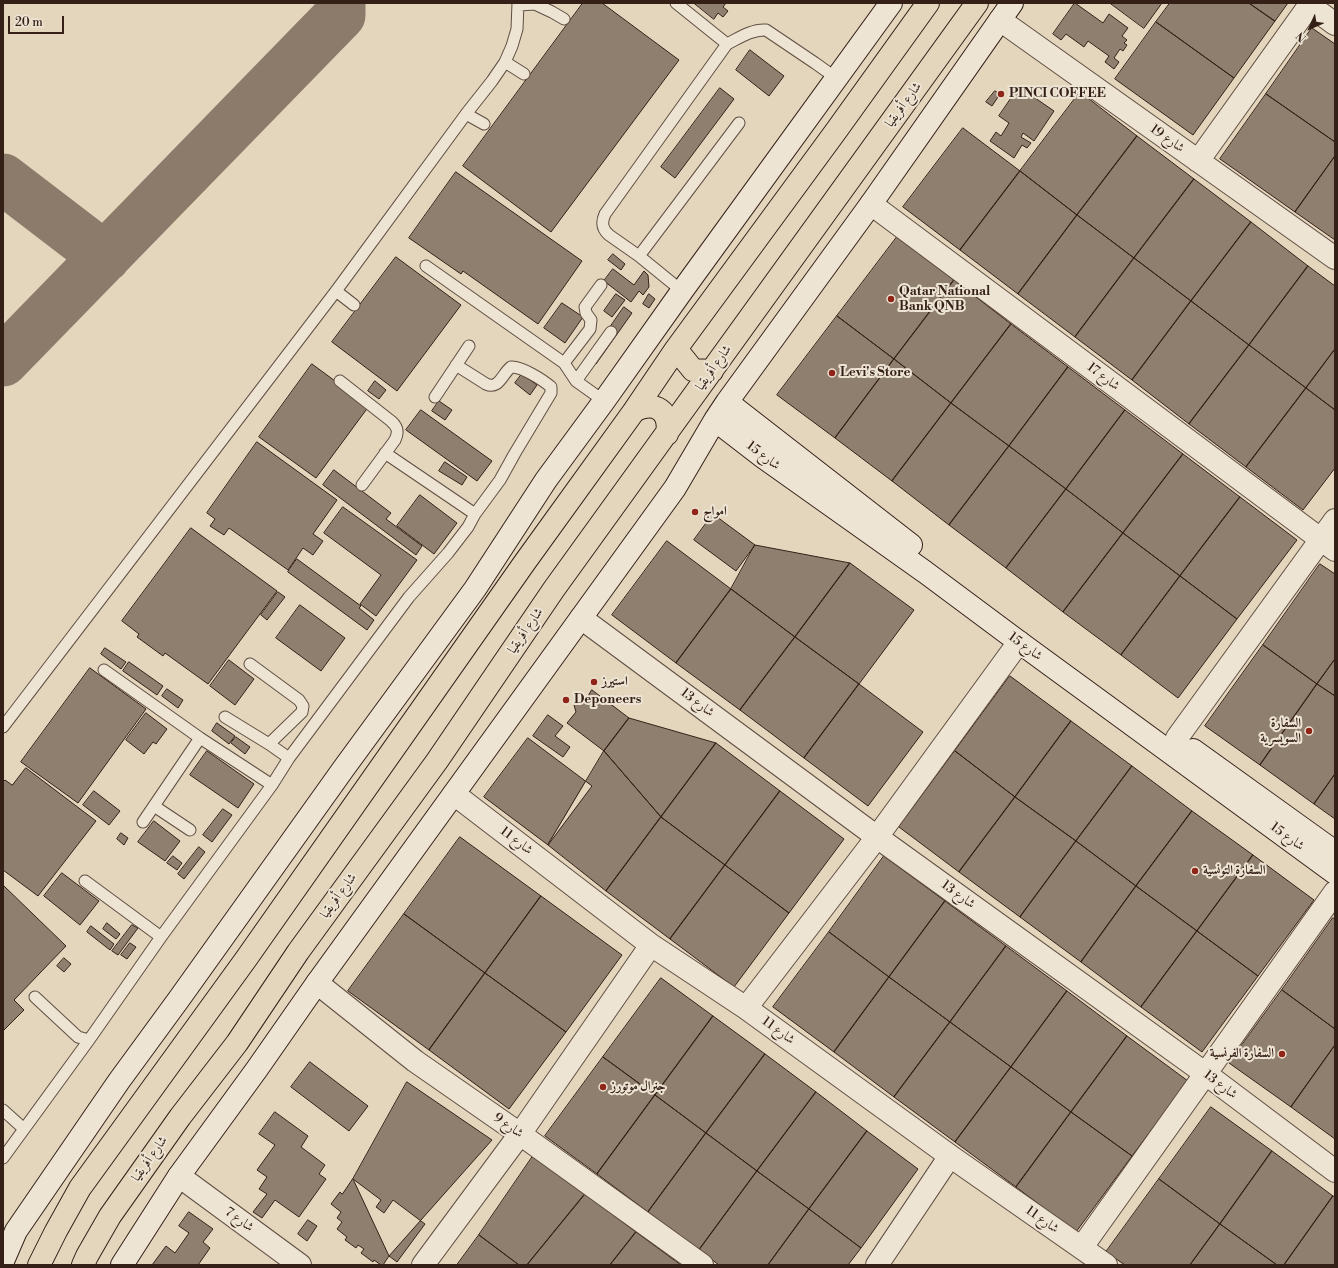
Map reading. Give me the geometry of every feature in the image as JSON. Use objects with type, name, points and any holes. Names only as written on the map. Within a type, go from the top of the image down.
[{"type":"highway","points":[[39,1265],[80,1188],[246,959],[525,562],[634,411],[676,349],[928,3]]},
{"type":"highway","name":"شارع أفريقيا","points":[[83,1265],[110,1216],[172,1128],[236,1043],[298,952],[437,761],[554,590],[977,3]]},
{"type":"highway","points":[[676,349],[694,370],[712,371]]},
{"type":"highway","points":[[634,411],[642,407],[651,406],[660,410],[666,417],[668,426],[667,434]]},
{"type":"street","points":[[3,1261],[16,1231],[119,1081],[475,589],[546,480],[891,3]]},
{"type":"street","points":[[1198,161],[1310,4],[1335,24]]},
{"type":"street","points":[[122,1265],[179,1176],[675,488],[727,402],[871,204],[1006,11]]},
{"type":"street","name":"شارع 19","points":[[1006,11],[1198,161],[1335,258]]},
{"type":"street","name":"شارع 17","points":[[871,204],[1328,545]]},
{"type":"street","name":"شارع 15","points":[[727,402],[941,568],[1335,852]]},
{"type":"street","name":"شارع 15","points":[[715,420],[763,457],[925,572],[1335,873]]},
{"type":"street","points":[[1177,738],[1328,545],[1335,520]]},
{"type":"street","name":"شارع 13","points":[[581,618],[877,837],[1206,1074],[1335,1171]]},
{"type":"street","points":[[746,1008],[877,837],[1019,642]]},
{"type":"street","name":"شارع 11","points":[[454,794],[651,944],[746,1008],[950,1156],[1106,1265]]},
{"type":"street","points":[[1082,1247],[1335,892]]},
{"type":"street","points":[[422,1265],[520,1134],[651,944]]},
{"type":"street","name":"شارع 9","points":[[317,983],[415,1061],[520,1134],[702,1265]]},
{"type":"street","points":[[877,1265],[950,1156]]},
{"type":"street","name":"شارع 7","points":[[179,1176],[300,1265]]},
{"type":"lane","points":[[676,3],[728,44]]},
{"type":"lane","points":[[3,727],[336,291],[505,62],[512,46],[519,4],[535,4],[564,19]]},
{"type":"lane","points":[[682,290],[605,231],[602,226],[602,220],[609,208],[728,44],[746,34],[766,30],[836,78]]},
{"type":"lane","points":[[505,62],[524,74]]},
{"type":"lane","points":[[466,114],[484,124]]},
{"type":"lane","points":[[639,256],[739,123]]},
{"type":"lane","points":[[426,266],[564,363],[576,381],[604,401]]},
{"type":"lane","points":[[564,363],[590,329],[591,320],[586,313],[585,307],[601,285]]},
{"type":"lane","points":[[336,291],[354,304]]},
{"type":"lane","points":[[576,381],[611,332]]},
{"type":"lane","points":[[435,397],[469,346]]},
{"type":"lane","points":[[3,1158],[90,1040],[161,937],[272,785],[289,758],[409,597],[448,553],[468,527],[475,514],[500,480],[550,396],[552,390],[551,387],[544,381],[519,367],[508,370],[497,384],[491,386],[456,365]]},
{"type":"lane","points":[[340,381],[395,425],[398,430],[397,435],[362,485]]},
{"type":"lane","points":[[385,453],[475,514]]},
{"type":"lane","points":[[250,664],[299,700],[303,706],[302,712],[269,744]]},
{"type":"lane","points":[[104,670],[200,738],[272,785]]},
{"type":"lane","points":[[225,717],[289,758]]},
{"type":"lane","points":[[143,822],[200,738]]},
{"type":"lane","points":[[154,806],[190,830]]},
{"type":"lane","points":[[85,881],[161,937]]},
{"type":"lane","points":[[35,997],[78,1037],[90,1040]]},
{"type":"lane","points":[[3,1110],[24,1128]]},
{"type":"building","points":[[583,3],[602,3],[679,60],[551,232],[463,166]]},
{"type":"building","points":[[694,3],[726,3],[723,7],[728,11],[723,17],[718,13],[714,19]]},
{"type":"building","points":[[1075,3],[1103,23],[1109,14],[1128,28],[1122,36],[1127,40],[1124,43],[1127,45],[1123,51],[1120,49],[1114,58],[1119,62],[1114,69],[1105,62],[1109,56],[1088,41],[1084,47],[1066,34],[1061,40],[1053,34]]},
{"type":"building","points":[[1110,3],[1162,3],[1144,28]]},
{"type":"building","points":[[1170,3],[1249,3],[1275,21],[1234,78],[1156,22]]},
{"type":"building","points":[[1249,3],[1288,3],[1275,21]]},
{"type":"building","points":[[1156,22],[1234,78],[1193,135],[1115,79]]},
{"type":"building","points":[[1312,28],[1335,44],[1335,142],[1266,94]]},
{"type":"building","points":[[750,50],[784,76],[769,96],[736,70]]},
{"type":"building","points":[[1019,87],[1054,111],[1034,141],[1023,133],[1021,137],[1031,143],[1027,148],[1022,145],[1014,158],[990,141],[996,132],[1001,136],[1009,123],[999,116]]},
{"type":"building","points":[[720,88],[734,99],[675,178],[661,167]]},
{"type":"building","points":[[995,91],[1000,94],[992,106],[986,102]]},
{"type":"building","points":[[1080,92],[1137,136],[1077,215],[1020,171]]},
{"type":"building","points":[[1266,94],[1335,142],[1335,156],[1295,212],[1220,159]]},
{"type":"building","points":[[963,128],[1020,171],[960,250],[903,207]]},
{"type":"building","points":[[1137,136],[1194,179],[1134,258],[1077,215]]},
{"type":"building","points":[[1335,156],[1335,240],[1295,212]]},
{"type":"building","points":[[1020,171],[1077,215],[1018,294],[960,250]]},
{"type":"building","points":[[456,172],[582,261],[538,324],[463,271],[461,274],[409,238]]},
{"type":"building","points":[[1194,179],[1251,222],[1191,301],[1134,258]]},
{"type":"building","points":[[1077,215],[1134,258],[1075,337],[1018,294]]},
{"type":"building","points":[[1251,222],[1308,266],[1249,345],[1191,301]]},
{"type":"building","points":[[897,237],[954,280],[894,359],[837,316]]},
{"type":"building","points":[[613,254],[625,264],[621,270],[608,260]]},
{"type":"building","points":[[396,257],[461,305],[397,391],[332,342]]},
{"type":"building","points":[[1134,258],[1191,301],[1132,380],[1075,337]]},
{"type":"building","points":[[1308,266],[1335,286],[1335,349],[1306,388],[1249,345]]},
{"type":"building","points":[[613,269],[634,285],[644,271],[648,275],[649,287],[643,295],[639,291],[631,302],[604,281]]},
{"type":"building","points":[[954,280],[1011,324],[951,403],[894,359]]},
{"type":"building","points":[[616,294],[625,300],[612,317],[604,311]]},
{"type":"building","points":[[649,294],[655,299],[649,308],[643,304]]},
{"type":"building","points":[[1191,301],[1249,345],[1189,424],[1132,380]]},
{"type":"building","points":[[562,303],[583,317],[565,343],[544,328]]},
{"type":"building","points":[[624,307],[632,313],[596,364],[589,358]]},
{"type":"building","points":[[837,316],[894,359],[835,438],[777,395]]},
{"type":"building","points":[[1011,324],[1068,367],[1009,446],[951,403]]},
{"type":"building","points":[[1249,345],[1306,388],[1246,467],[1189,424]]},
{"type":"building","points":[[1335,349],[1335,410],[1306,388]]},
{"type":"building","points":[[894,359],[951,403],[892,481],[835,438]]},
{"type":"building","points":[[312,364],[369,406],[316,478],[259,437]]},
{"type":"building","points":[[1068,367],[1125,410],[1066,489],[1009,446]]},
{"type":"building","points":[[522,374],[537,385],[530,395],[515,383]]},
{"type":"building","points":[[375,381],[386,390],[379,399],[368,391]]},
{"type":"building","points":[[1306,388],[1335,410],[1335,468],[1303,510],[1246,467]]},
{"type":"building","points":[[439,401],[452,410],[445,420],[432,411]]},
{"type":"building","points":[[951,403],[1009,446],[949,525],[892,481]]},
{"type":"building","points":[[421,410],[492,461],[477,481],[406,430]]},
{"type":"building","points":[[1125,410],[1183,454],[1123,533],[1066,489]]},
{"type":"building","points":[[257,442],[337,500],[313,534],[323,541],[313,555],[303,548],[288,570],[229,528],[224,535],[210,526],[215,519],[207,513]]},
{"type":"building","points":[[1009,446],[1066,489],[1006,568],[949,525]]},
{"type":"building","points":[[1183,454],[1240,497],[1180,576],[1123,533]]},
{"type":"building","points":[[445,462],[467,477],[462,485],[439,471]]},
{"type":"building","points":[[334,470],[391,513],[386,519],[422,546],[416,555],[323,485]]},
{"type":"building","points":[[1066,489],[1123,533],[1063,612],[1006,568]]},
{"type":"building","points":[[420,495],[457,523],[434,554],[397,526]]},
{"type":"building","points":[[1240,497],[1297,540],[1237,619],[1180,576]]},
{"type":"building","points":[[343,507],[417,560],[376,616],[360,604],[381,575],[324,533]]},
{"type":"building","points":[[713,514],[755,545],[736,571],[694,540]]},
{"type":"building","points":[[191,528],[277,591],[208,684],[165,653],[163,656],[137,637],[139,634],[122,621]]},
{"type":"building","points":[[1123,533],[1180,576],[1121,655],[1063,612]]},
{"type":"building","points":[[667,541],[731,589],[676,663],[612,615]]},
{"type":"building","points":[[755,545],[850,563],[795,637],[731,589]]},
{"type":"building","points":[[297,559],[361,606],[359,608],[374,620],[367,630],[288,572]]},
{"type":"building","points":[[850,563],[914,610],[859,684],[795,637]]},
{"type":"building","points":[[1320,564],[1335,574],[1335,659],[1317,684],[1263,645]]},
{"type":"building","points":[[1180,576],[1237,619],[1178,698],[1121,655]]},
{"type":"building","points":[[731,589],[795,637],[740,710],[676,663]]},
{"type":"building","points":[[278,592],[285,597],[267,620],[261,615]]},
{"type":"building","points":[[300,605],[345,638],[321,671],[276,638]]},
{"type":"building","points":[[795,637],[859,684],[804,758],[740,710]]},
{"type":"building","points":[[1263,645],[1317,684],[1260,765],[1205,726]]},
{"type":"building","points":[[105,648],[126,662],[121,669],[101,654]]},
{"type":"building","points":[[1335,659],[1335,696],[1317,684]]},
{"type":"building","points":[[229,660],[254,679],[235,705],[210,686]]},
{"type":"building","points":[[129,662],[163,686],[157,695],[123,671]]},
{"type":"building","points":[[90,668],[146,709],[78,803],[21,762]]},
{"type":"building","points":[[1010,676],[1071,721],[1015,797],[955,751]]},
{"type":"building","points":[[859,684],[923,732],[868,806],[804,758]]},
{"type":"building","name":"السفارة السويسرية","points":[[1317,684],[1335,696],[1335,774],[1314,804],[1260,765]]},
{"type":"building","points":[[167,689],[183,700],[178,708],[162,696]]},
{"type":"building","points":[[592,690],[629,718],[604,751],[567,723],[576,712],[574,705],[575,701],[578,698],[586,699]]},
{"type":"building","points":[[146,713],[167,729],[156,744],[153,742],[144,754],[126,740]]},
{"type":"building","points":[[548,715],[563,726],[555,736],[570,747],[563,757],[533,736]]},
{"type":"building","points":[[629,718],[716,743],[661,817],[604,751]]},
{"type":"building","points":[[1071,721],[1132,766],[1076,841],[1015,797]]},
{"type":"building","points":[[217,723],[235,736],[229,744],[212,731]]},
{"type":"building","points":[[236,737],[250,747],[245,754],[231,743]]},
{"type":"building","points":[[528,738],[592,786],[548,845],[484,797]]},
{"type":"building","points":[[716,743],[780,791],[725,865],[661,817]]},
{"type":"building","points":[[207,751],[254,784],[238,808],[190,775]]},
{"type":"building","points":[[604,751],[661,817],[606,891],[548,845]]},
{"type":"building","points":[[955,751],[1015,797],[959,872],[899,827]]},
{"type":"building","points":[[1132,766],[1192,811],[1136,886],[1076,841]]},
{"type":"building","points":[[26,768],[96,821],[38,896],[3,870],[3,782],[5,780],[12,785]]},
{"type":"building","points":[[1335,774],[1335,819],[1314,804]]},
{"type":"building","points":[[94,791],[120,811],[109,825],[83,805]]},
{"type":"building","points":[[780,791],[844,839],[789,913],[725,865]]},
{"type":"building","points":[[1015,797],[1076,841],[1020,917],[959,872]]},
{"type":"building","points":[[223,809],[232,815],[212,842],[203,835]]},
{"type":"building","name":"السفارة التونسية","points":[[1192,811],[1253,855],[1197,931],[1136,886]]},
{"type":"building","points":[[661,817],[725,865],[670,939],[606,891]]},
{"type":"building","points":[[154,821],[180,841],[165,861],[138,842]]},
{"type":"building","points":[[121,833],[128,838],[124,845],[117,839]]},
{"type":"building","points":[[460,837],[541,896],[485,973],[404,914]]},
{"type":"building","points":[[1076,841],[1136,886],[1081,962],[1020,917]]},
{"type":"building","points":[[199,847],[205,852],[184,879],[178,874]]},
{"type":"building","points":[[1253,855],[1314,900],[1258,976],[1197,931]]},
{"type":"building","points":[[173,856],[182,863],[177,870],[167,863]]},
{"type":"building","points":[[884,856],[945,901],[889,977],[829,932]]},
{"type":"building","points":[[725,865],[789,913],[734,987],[670,939]]},
{"type":"building","points":[[62,873],[99,901],[80,925],[44,896]]},
{"type":"building","points":[[3,885],[66,946],[14,1000],[24,1010],[3,1031]]},
{"type":"building","points":[[1136,886],[1197,931],[1141,1007],[1081,962]]},
{"type":"building","points":[[541,896],[622,955],[566,1032],[485,973]]},
{"type":"building","points":[[945,901],[1006,946],[950,1022],[889,977]]},
{"type":"building","points":[[404,914],[485,973],[429,1050],[348,991]]},
{"type":"building","points":[[1333,918],[1335,919],[1335,1029],[1282,990]]},
{"type":"building","points":[[107,923],[120,934],[116,939],[103,929]]},
{"type":"building","points":[[132,925],[138,928],[118,955],[112,951]]},
{"type":"building","points":[[91,926],[114,944],[110,950],[87,932]]},
{"type":"building","points":[[1197,931],[1258,976],[1202,1052],[1141,1007]]},
{"type":"building","points":[[829,932],[889,977],[834,1052],[773,1007]]},
{"type":"building","points":[[130,943],[136,947],[127,959],[121,955]]},
{"type":"building","points":[[1006,946],[1067,991],[1011,1067],[950,1022]]},
{"type":"building","points":[[64,958],[71,964],[64,972],[57,966]]},
{"type":"building","points":[[485,973],[566,1032],[509,1109],[429,1050]]},
{"type":"building","points":[[889,977],[950,1022],[894,1097],[834,1052]]},
{"type":"building","points":[[661,978],[713,1016],[655,1095],[603,1057]]},
{"type":"building","name":"السفارة الفرنسية","points":[[1282,990],[1335,1029],[1335,1045],[1291,1107],[1229,1063]]},
{"type":"building","points":[[1067,991],[1127,1036],[1071,1112],[1011,1067]]},
{"type":"building","points":[[713,1016],[765,1054],[706,1133],[655,1095]]},
{"type":"building","points":[[950,1022],[1011,1067],[955,1142],[894,1097]]},
{"type":"building","points":[[1127,1036],[1188,1081],[1132,1156],[1071,1112]]},
{"type":"building","points":[[1335,1045],[1335,1139],[1291,1107]]},
{"type":"building","points":[[765,1054],[816,1092],[757,1171],[706,1133]]},
{"type":"building","points":[[603,1057],[655,1095],[597,1174],[545,1136]]},
{"type":"building","points":[[310,1062],[368,1106],[349,1131],[291,1087]]},
{"type":"building","points":[[1011,1067],[1071,1112],[1016,1187],[955,1142]]},
{"type":"building","points":[[407,1082],[492,1140],[389,1256],[353,1179]]},
{"type":"building","points":[[816,1092],[867,1131],[809,1209],[757,1171]]},
{"type":"building","points":[[655,1095],[706,1133],[648,1212],[597,1174]]},
{"type":"building","points":[[1211,1107],[1272,1151],[1220,1224],[1159,1179]]},
{"type":"building","points":[[275,1112],[308,1136],[301,1147],[325,1165],[319,1174],[326,1179],[299,1217],[275,1200],[262,1218],[253,1212],[267,1194],[259,1189],[267,1177],[257,1170],[275,1145],[259,1134]]},
{"type":"building","points":[[1071,1112],[1132,1156],[1076,1232],[1016,1187]]},
{"type":"building","points":[[867,1131],[918,1169],[861,1248],[809,1209]]},
{"type":"building","points":[[706,1133],[757,1171],[699,1250],[648,1212]]},
{"type":"building","points":[[1272,1151],[1333,1196],[1284,1265],[1277,1265],[1220,1224]]},
{"type":"building","points":[[533,1156],[585,1194],[527,1265],[519,1265],[479,1235]]},
{"type":"building","points":[[757,1171],[809,1209],[768,1265],[719,1265],[699,1250]]},
{"type":"building","points":[[353,1179],[381,1200],[376,1207],[384,1213],[393,1200],[425,1224],[397,1262],[389,1256],[383,1265],[374,1260],[373,1262],[361,1253],[364,1249],[358,1245],[356,1248],[345,1240],[347,1237],[337,1229],[342,1222],[337,1218],[341,1212],[331,1204],[340,1192],[342,1194]]},
{"type":"building","points":[[1159,1179],[1220,1224],[1190,1265],[1125,1265],[1106,1252]]},
{"type":"building","points":[[585,1194],[636,1232],[610,1265],[527,1265]]},
{"type":"building","points":[[1333,1196],[1335,1197],[1335,1265],[1284,1265]]},
{"type":"building","points":[[809,1209],[861,1248],[848,1265],[768,1265]]},
{"type":"building","points":[[189,1212],[213,1229],[203,1242],[210,1248],[198,1265],[152,1265],[166,1246],[175,1253],[189,1233],[179,1226]]},
{"type":"building","points":[[308,1220],[317,1226],[307,1241],[298,1234]]},
{"type":"building","points":[[1220,1224],[1277,1265],[1190,1265]]},
{"type":"building","points":[[636,1232],[681,1265],[610,1265]]},
{"type":"building","points":[[479,1235],[519,1265],[457,1265]]},
{"type":"taxiway","points":[[3,361],[340,15],[340,3]]},
{"type":"taxiway","points":[[3,179],[105,257]]},
{"type":"place","name":"PINCI COFFEE","points":[[1001,94]]},
{"type":"place","name":"Qatar National Bank QNB","points":[[891,299]]},
{"type":"place","name":"Levi's Store","points":[[832,373]]},
{"type":"place","name":"امواج","points":[[695,512]]},
{"type":"place","name":"استيرز","points":[[594,682]]},
{"type":"place","name":"Deponeers","points":[[566,700]]},
{"type":"place","name":"السفارة السويسرية","points":[[1309,731]]},
{"type":"place","name":"السفارة التونسية","points":[[1195,871]]},
{"type":"place","name":"السفارة الفرنسية","points":[[1282,1054]]},
{"type":"place","name":"جنرال موتورز","points":[[603,1087]]}]
